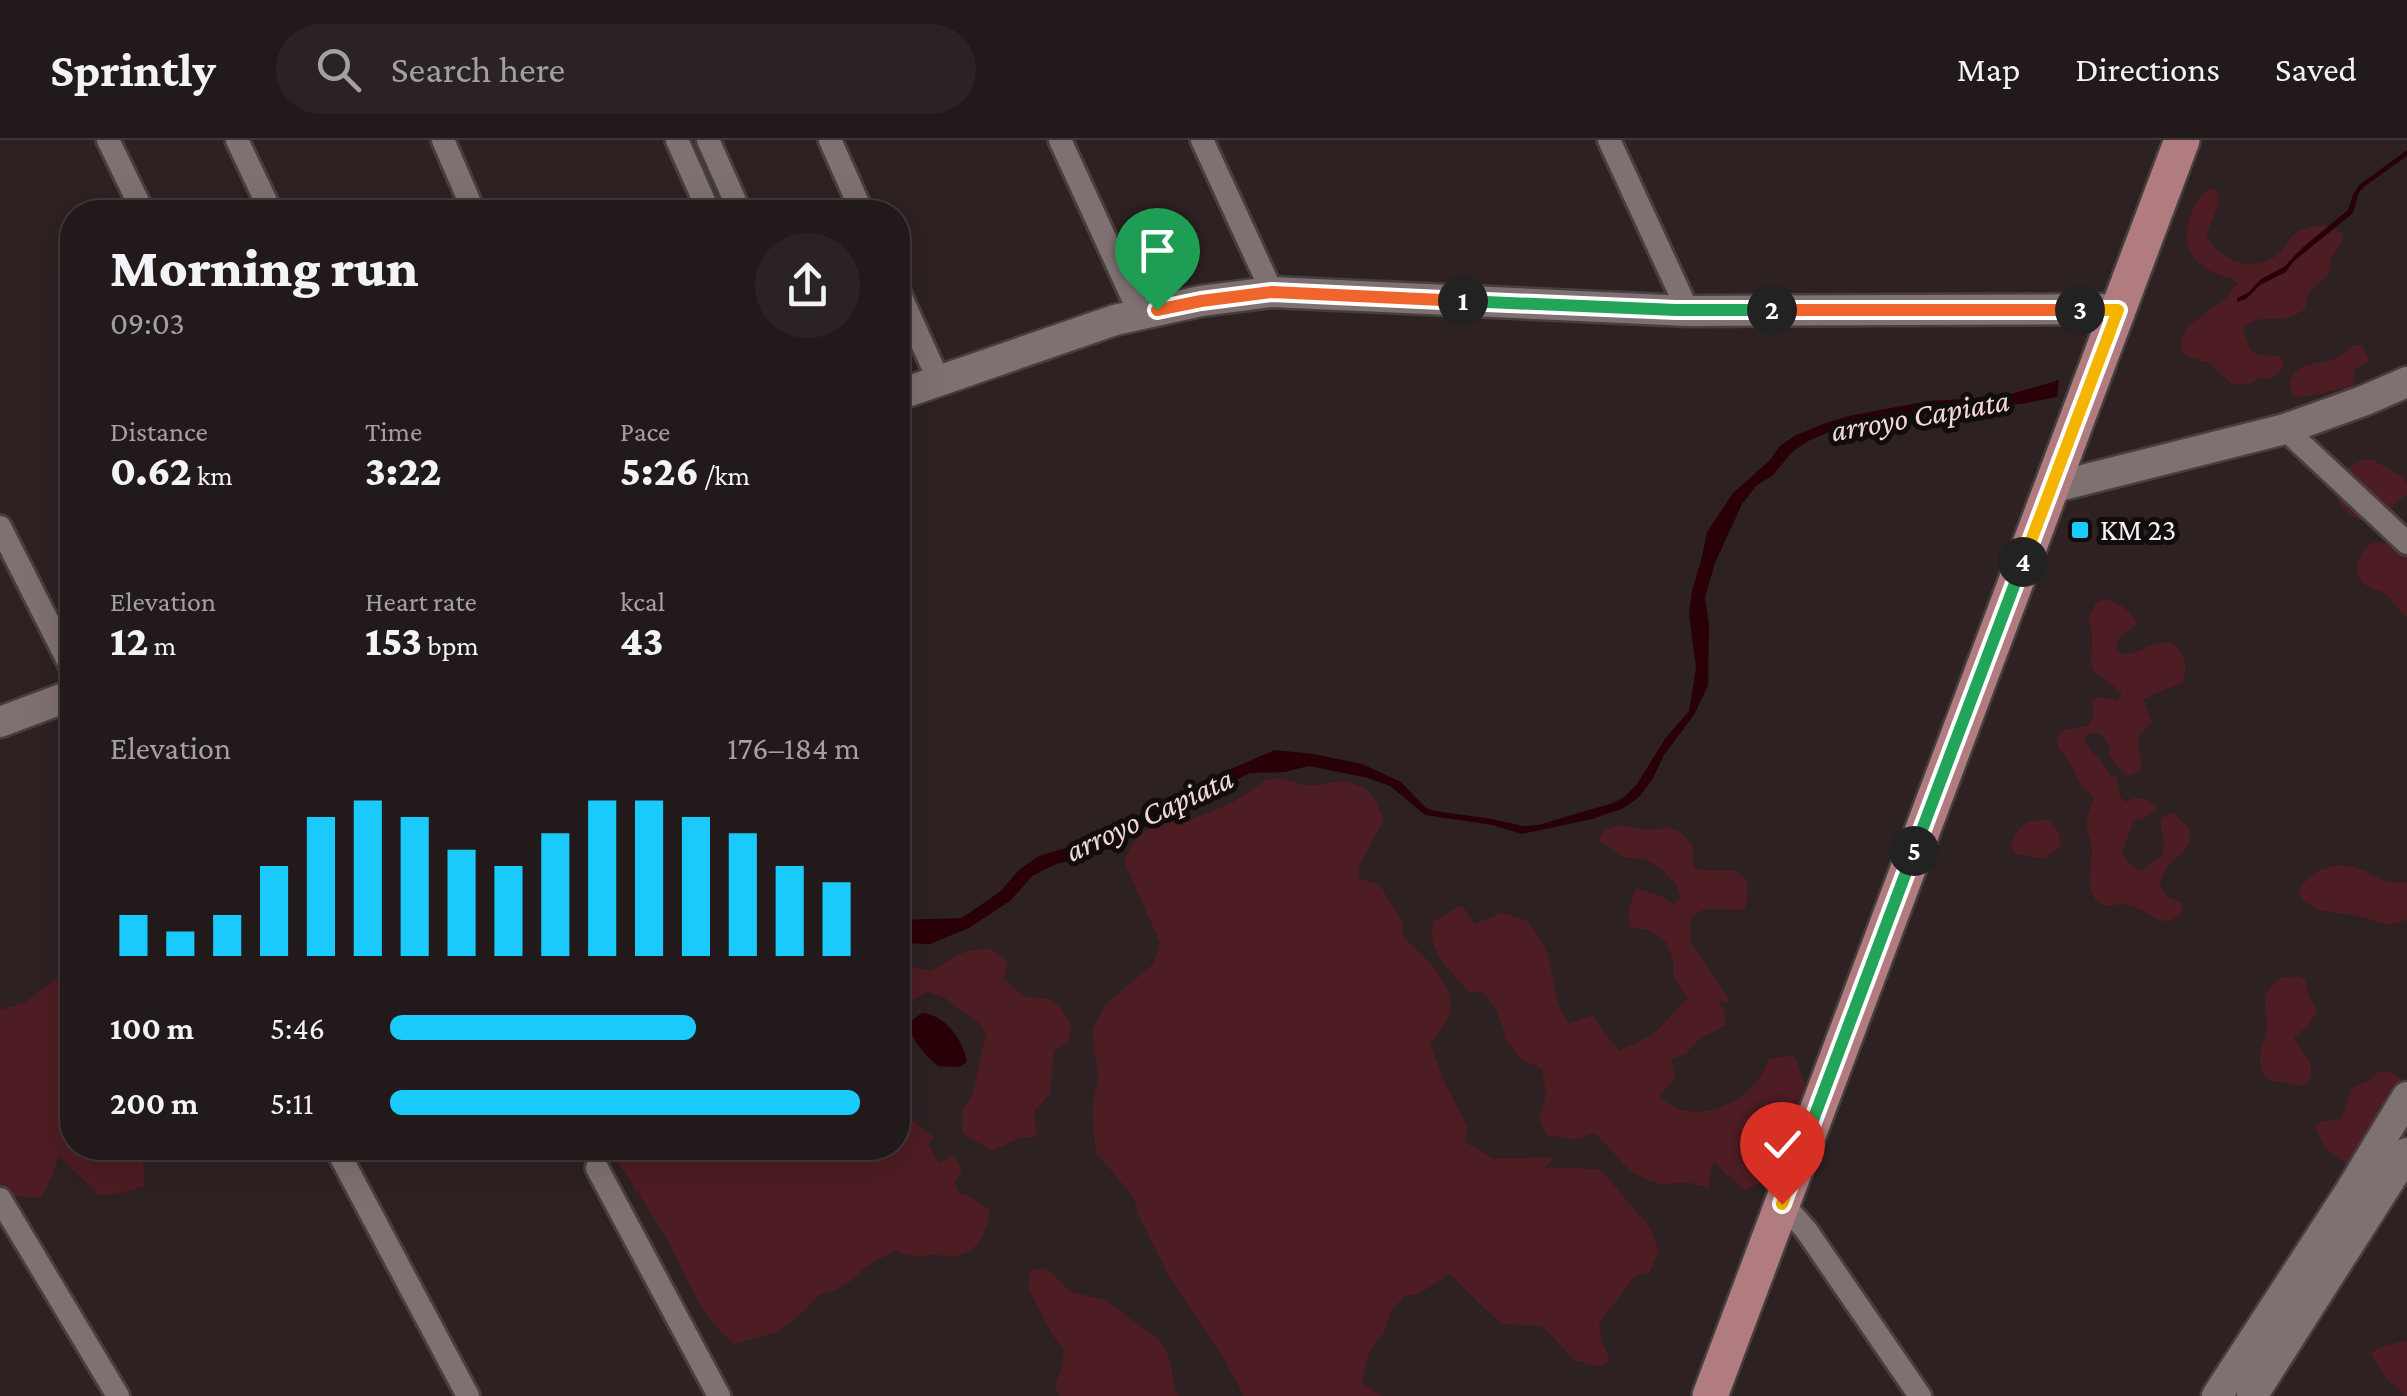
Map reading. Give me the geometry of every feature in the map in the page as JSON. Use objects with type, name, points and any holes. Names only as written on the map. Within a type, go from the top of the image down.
[{"type":"main road","points":[[1710,1396],[2182,140]]},
{"type":"main road","points":[[910,390],[1114,320],[1201,301],[1272,292],[1688,310],[2118,310]]},
{"type":"main road","points":[[2051,488],[2285,429],[2407,382]]},
{"type":"main road","points":[[0,722],[60,700]]},
{"type":"main road","points":[[2217,1396],[2407,1096]]},
{"type":"main road","points":[[2252,1396],[2407,1153]]},
{"type":"street","points":[[108,140],[137,200]]},
{"type":"street","points":[[237,140],[266,200]]},
{"type":"street","points":[[443,140],[469,200]]},
{"type":"street","points":[[676,140],[704,200]]},
{"type":"street","points":[[708,140],[735,200]]},
{"type":"street","points":[[830,140],[857,200]]},
{"type":"street","points":[[1060,140],[1140,314]]},
{"type":"street","points":[[1202,140],[1272,292]]},
{"type":"street","points":[[1609,140],[1688,310]]},
{"type":"street","points":[[910,317],[938,379]]},
{"type":"street","points":[[2285,429],[2407,543]]},
{"type":"street","points":[[0,527],[60,645]]},
{"type":"street","points":[[342,1160],[468,1396]]},
{"type":"street","points":[[597,1168],[719,1396]]},
{"type":"street","points":[[0,1199],[118,1396]]},
{"type":"street","points":[[1782,1204],[1812,1238],[1920,1396]]},
{"type":"shaded area","points":[[2215,188],[2217,206],[2206,236],[2218,251],[2235,261],[2254,264],[2273,258],[2294,235],[2307,228],[2330,227],[2343,235],[2331,258],[2328,275],[2309,292],[2305,309],[2284,318],[2253,322],[2243,330],[2251,351],[2279,356],[2284,363],[2281,371],[2267,380],[2262,377],[2249,384],[2231,384],[2209,363],[2187,357],[2181,349],[2188,324],[2225,299],[2238,283],[2201,265],[2188,244],[2187,227],[2195,205],[2204,193]]},
{"type":"shaded area","points":[[2354,345],[2362,345],[2369,360],[2355,369],[2353,387],[2298,398],[2292,392],[2289,383],[2299,369],[2333,359]]},
{"type":"shaded area","points":[[2364,460],[2373,460],[2403,477],[2407,484],[2407,494],[2395,503],[2388,519],[2373,525],[2350,514],[2338,497],[2344,472]]},
{"type":"shaded area","points":[[2375,542],[2402,546],[2407,553],[2407,618],[2388,596],[2365,585],[2359,577],[2359,559]]},
{"type":"shaded area","points":[[2103,599],[2123,607],[2137,623],[2118,639],[2116,648],[2122,654],[2168,643],[2180,651],[2185,663],[2183,682],[2143,699],[2152,722],[2138,739],[2138,771],[2126,776],[2109,755],[2110,747],[2100,733],[2084,738],[2111,778],[2116,774],[2120,797],[2127,802],[2143,798],[2157,808],[2134,821],[2122,853],[2133,867],[2141,871],[2163,855],[2160,819],[2167,814],[2175,813],[2189,830],[2188,846],[2168,867],[2160,885],[2166,896],[2182,903],[2183,911],[2169,921],[2128,905],[2105,904],[2093,896],[2092,847],[2087,823],[2094,797],[2081,787],[2057,741],[2060,731],[2089,726],[2093,718],[2092,699],[2117,700],[2122,693],[2093,670],[2091,662],[2088,619],[2096,603]]},
{"type":"shaded area","points":[[1280,778],[1308,786],[1346,781],[1366,789],[1376,802],[1384,819],[1358,869],[1360,878],[1380,885],[1403,923],[1402,936],[1434,968],[1447,989],[1449,1014],[1430,1044],[1467,1126],[1465,1142],[1494,1159],[1556,1157],[1545,1167],[1600,1169],[1651,1229],[1659,1251],[1649,1273],[1635,1276],[1599,1324],[1610,1361],[1600,1367],[1574,1360],[1542,1326],[1501,1324],[1450,1274],[1419,1294],[1404,1296],[1391,1312],[1384,1333],[1370,1350],[1361,1382],[1382,1396],[1244,1396],[1169,1276],[1133,1196],[1096,1153],[1092,1110],[1098,1076],[1092,1030],[1105,1005],[1153,964],[1160,943],[1124,861],[1145,831],[1166,821],[1182,823],[1232,803],[1264,781]]},
{"type":"shaded area","points":[[2047,820],[2058,831],[2061,845],[2045,857],[2015,854],[2011,846],[2020,829],[2034,821]]},
{"type":"shaded area","points":[[1621,825],[1680,832],[1692,844],[1694,868],[1734,870],[1747,880],[1744,910],[1705,909],[1690,918],[1690,942],[1730,1002],[1718,1002],[1724,1009],[1726,1025],[1698,1040],[1687,1053],[1671,1059],[1676,1078],[1659,1095],[1688,1111],[1722,1107],[1751,1087],[1769,1059],[1793,1055],[1811,1100],[1786,1132],[1768,1138],[1778,1159],[1776,1177],[1744,1190],[1714,1162],[1709,1188],[1686,1182],[1664,1185],[1628,1169],[1595,1133],[1574,1140],[1547,1135],[1539,1120],[1546,1094],[1542,1069],[1520,1059],[1507,1041],[1496,1008],[1483,992],[1469,992],[1436,951],[1434,921],[1462,905],[1475,924],[1501,913],[1529,921],[1548,954],[1558,1004],[1568,1024],[1593,1015],[1620,1051],[1653,1034],[1688,998],[1673,977],[1673,960],[1666,942],[1648,930],[1630,927],[1628,912],[1636,888],[1674,905],[1681,899],[1675,883],[1660,867],[1644,859],[1626,858],[1598,840],[1605,830]]},
{"type":"shaded area","points":[[2338,865],[2355,867],[2390,883],[2407,882],[2407,920],[2389,925],[2319,910],[2303,901],[2299,891],[2307,880],[2320,870]]},
{"type":"shaded area","points":[[987,948],[995,951],[1007,963],[1004,979],[1023,996],[1052,1000],[1071,1023],[1069,1040],[1054,1051],[1050,1095],[1034,1111],[1037,1137],[1022,1137],[992,1151],[962,1133],[962,1110],[972,1096],[986,1034],[981,1024],[943,997],[928,992],[910,1002],[910,966],[931,971],[964,952]]},
{"type":"shaded area","points":[[60,975],[60,1157],[41,1198],[0,1196],[0,1010],[24,1003]]},
{"type":"shaded area","points":[[2279,978],[2305,979],[2317,1011],[2308,1026],[2294,1037],[2311,1066],[2308,1081],[2297,1085],[2267,1078],[2260,1054],[2267,1027],[2266,997]]},
{"type":"shaded area","points":[[2380,1071],[2396,1075],[2407,1090],[2380,1109],[2379,1118],[2348,1173],[2342,1160],[2325,1147],[2315,1127],[2339,1119],[2351,1088]]},
{"type":"shaded area","points":[[910,1118],[934,1137],[928,1145],[940,1163],[954,1155],[962,1172],[955,1183],[960,1194],[990,1210],[979,1241],[960,1256],[911,1256],[895,1250],[864,1268],[853,1280],[819,1295],[778,1332],[735,1344],[700,1304],[660,1227],[617,1160],[910,1160]]},
{"type":"shaded area","points":[[63,1160],[143,1160],[145,1186],[98,1195]]},
{"type":"shaded area","points":[[1047,1268],[1071,1292],[1105,1300],[1158,1339],[1167,1353],[1178,1396],[1059,1396],[1055,1387],[1064,1349],[1028,1288],[1030,1270]]},
{"type":"shaded area","points":[[2407,1340],[2406,1396],[2388,1380],[2371,1354],[2378,1348]]},
{"type":"water","points":[[2407,150],[2407,156],[2359,192],[2353,213],[2286,272],[2237,302],[2237,298],[2284,267],[2348,210],[2359,185]]},
{"type":"water","name":"arroyo Capiata","points":[[2059,380],[2057,397],[2021,404],[1945,408],[1836,429],[1792,452],[1773,475],[1756,486],[1742,504],[1715,563],[1705,597],[1709,625],[1708,686],[1652,780],[1638,798],[1622,809],[1522,834],[1492,825],[1425,815],[1390,786],[1368,778],[1309,766],[1284,772],[1250,773],[1108,848],[1032,876],[1010,901],[969,928],[930,944],[910,943],[910,920],[962,918],[1001,891],[1020,869],[1039,856],[1102,837],[1205,780],[1275,750],[1362,764],[1401,782],[1426,808],[1523,826],[1613,803],[1637,784],[1665,739],[1689,711],[1696,668],[1689,614],[1692,591],[1707,532],[1733,493],[1780,446],[1826,423],[1928,401],[2001,397]]},
{"type":"water","points":[[922,1013],[939,1019],[952,1030],[967,1062],[959,1067],[938,1066],[912,1035],[910,1022]]},
{"type":"place","name":"KM 23","points":[[2080,530]]},
{"type":"route","points":[[1157,310],[1272,292],[1676,310],[2118,310],[1782,1204]]}]
